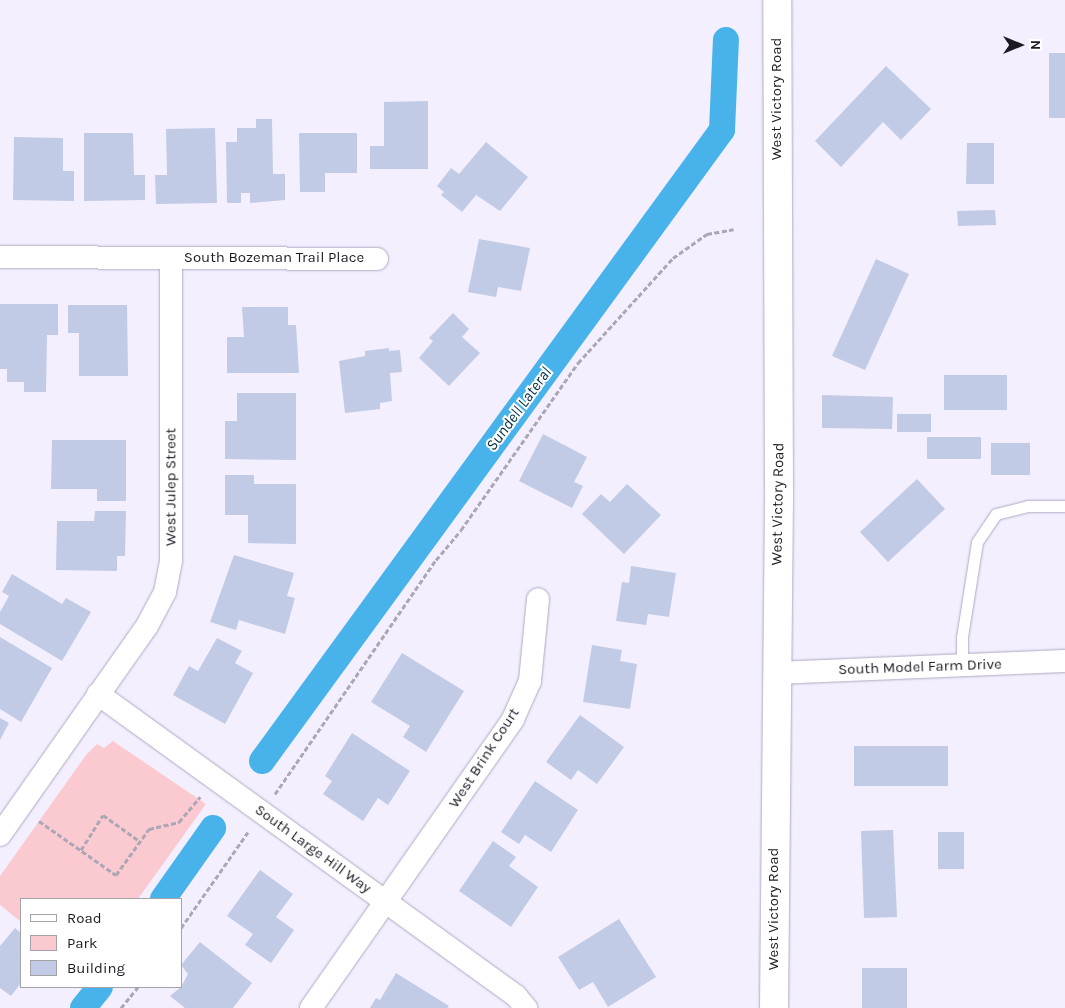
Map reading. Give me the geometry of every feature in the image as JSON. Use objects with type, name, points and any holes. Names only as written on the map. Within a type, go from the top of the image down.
[{"type":"main road","name":"West Victory Road","points":[[774,1008],[775,673],[779,497],[777,0]]},
{"type":"street","name":"South Bozeman Trail Place","points":[[0,258],[377,259]]},
{"type":"street","name":"West Julep Street","points":[[0,836],[147,626],[165,592],[171,560],[171,258]]},
{"type":"street","name":"West Brink Court","points":[[311,1008],[387,902],[513,718],[530,681],[538,598]]},
{"type":"street","name":"South Model Farm Drive","points":[[775,673],[1065,661]]},
{"type":"street","name":"South Large Hill Way","points":[[98,694],[516,996],[526,1008]]},
{"type":"lane","points":[[962,665],[962,637],[977,542],[996,514],[1027,506],[1065,506]]},
{"type":"path","points":[[182,927],[436,560],[461,530],[578,363],[673,258],[707,234],[734,229]]},
{"type":"path","points":[[36,819],[116,875],[138,840],[149,829],[179,822],[201,796]]},
{"type":"path","points":[[81,850],[104,815],[138,840]]},
{"type":"path","points":[[121,1008],[137,988]]},
{"type":"green space","points":[[113,741],[206,804],[139,898],[20,898],[20,921],[0,905],[0,876],[86,755],[97,744],[104,748]]},
{"type":"building","points":[[1049,53],[1065,53],[1065,118],[1049,118]]},
{"type":"building","points":[[886,66],[931,109],[901,140],[883,122],[841,167],[815,141]]},
{"type":"building","points":[[428,101],[428,169],[370,169],[370,146],[384,146],[384,102]]},
{"type":"building","points":[[256,119],[272,119],[273,174],[285,174],[285,200],[250,203],[250,193],[241,193],[241,203],[227,203],[226,142],[237,142],[237,128],[256,128]]},
{"type":"building","points":[[215,128],[217,203],[156,204],[155,175],[167,175],[166,129]]},
{"type":"building","points":[[84,133],[133,133],[134,175],[145,175],[145,200],[84,201]]},
{"type":"building","points":[[299,133],[357,133],[357,173],[325,173],[325,192],[300,192]]},
{"type":"building","points":[[14,137],[63,138],[63,171],[74,171],[74,201],[13,200]]},
{"type":"building","points":[[486,142],[528,177],[500,211],[476,195],[462,212],[441,195],[444,192],[437,186],[451,168],[459,174]]},
{"type":"building","points":[[967,143],[994,143],[994,184],[966,184]]},
{"type":"building","points":[[995,210],[996,225],[958,226],[957,211]]},
{"type":"building","points":[[479,239],[530,248],[521,291],[498,287],[496,297],[468,292]]},
{"type":"building","points":[[876,259],[909,274],[865,370],[832,356]]},
{"type":"building","points":[[0,304],[58,304],[58,335],[47,335],[46,392],[24,392],[24,382],[7,382],[7,369],[0,369]]},
{"type":"building","points":[[68,305],[127,305],[128,376],[79,376],[79,333],[68,333]]},
{"type":"building","points":[[242,307],[288,307],[288,325],[296,325],[299,373],[227,373],[227,337],[244,337]]},
{"type":"building","points":[[453,313],[469,329],[462,337],[480,353],[449,386],[419,358],[433,341],[429,338]]},
{"type":"building","points":[[389,348],[389,351],[400,350],[402,372],[390,373],[392,401],[380,403],[380,409],[345,413],[339,361],[365,356],[365,351]]},
{"type":"building","points":[[944,375],[1007,375],[1007,410],[944,410]]},
{"type":"building","points":[[237,393],[296,393],[296,460],[225,459],[225,421],[237,421]]},
{"type":"building","points":[[822,395],[893,397],[892,429],[822,428]]},
{"type":"building","points":[[897,414],[931,414],[931,432],[897,432]]},
{"type":"building","points":[[543,434],[587,457],[574,482],[583,486],[572,508],[519,481]]},
{"type":"building","points":[[927,437],[981,437],[981,459],[927,459]]},
{"type":"building","points":[[52,440],[126,440],[126,501],[97,501],[97,489],[51,489]]},
{"type":"building","points":[[991,443],[1030,443],[1030,475],[991,475]]},
{"type":"building","points":[[225,475],[254,475],[254,484],[296,484],[296,544],[248,543],[248,515],[225,515]]},
{"type":"building","points":[[917,479],[945,509],[888,562],[860,532]]},
{"type":"building","points":[[627,484],[661,515],[624,554],[582,514],[601,494],[610,502]]},
{"type":"building","points":[[95,511],[126,511],[125,556],[117,556],[117,571],[56,570],[57,521],[94,521]]},
{"type":"building","points":[[234,555],[294,573],[287,596],[295,598],[285,634],[239,620],[236,630],[210,622]]},
{"type":"building","points":[[631,566],[676,573],[669,617],[648,614],[646,625],[616,621],[622,582],[629,583]]},
{"type":"building","points":[[12,574],[62,604],[66,598],[91,612],[62,661],[0,624],[0,612],[9,596],[2,592]]},
{"type":"building","points":[[0,637],[52,668],[21,722],[0,709]]},
{"type":"building","points":[[217,638],[242,651],[235,663],[253,673],[225,724],[173,695],[189,666],[198,671]]},
{"type":"building","points":[[592,645],[622,650],[620,661],[637,664],[630,709],[583,702]]},
{"type":"building","points":[[402,653],[464,691],[426,752],[403,737],[410,726],[371,702]]},
{"type":"building","points":[[580,715],[624,747],[597,784],[578,770],[571,780],[546,762]]},
{"type":"building","points":[[0,718],[9,723],[0,740]]},
{"type":"building","points":[[352,733],[410,771],[388,805],[378,798],[363,821],[323,794],[332,781],[325,776]]},
{"type":"building","points":[[854,746],[948,746],[948,786],[854,786]]},
{"type":"building","points":[[535,781],[578,810],[551,852],[525,835],[519,844],[501,832]]},
{"type":"building","points":[[893,830],[897,917],[864,918],[861,831]]},
{"type":"building","points":[[938,832],[964,832],[964,869],[938,869]]},
{"type":"building","points":[[493,841],[516,857],[509,866],[538,887],[511,927],[459,891]]},
{"type":"building","points":[[260,870],[293,894],[276,917],[294,930],[271,963],[245,945],[253,934],[227,916]]},
{"type":"building","points":[[619,919],[656,977],[608,1007],[593,982],[579,990],[558,957]]},
{"type":"building","points":[[15,928],[20,932],[20,984],[11,996],[0,988],[0,946]]},
{"type":"building","points":[[200,942],[252,983],[233,1008],[185,1008],[170,996],[182,988],[188,974],[182,964]]},
{"type":"building","points":[[862,968],[907,968],[907,1008],[862,1008]]},
{"type":"building","points":[[396,973],[449,1006],[447,1008],[370,1008],[376,998],[380,1000]]},
{"type":"waterway","name":"Sundell Lateral","points":[[262,761],[722,130],[726,40]]},
{"type":"waterway","name":"Sundell Lateral","points":[[164,898],[213,828]]},
{"type":"waterway","name":"Sundell Lateral","points":[[83,1008],[99,988]]}]
